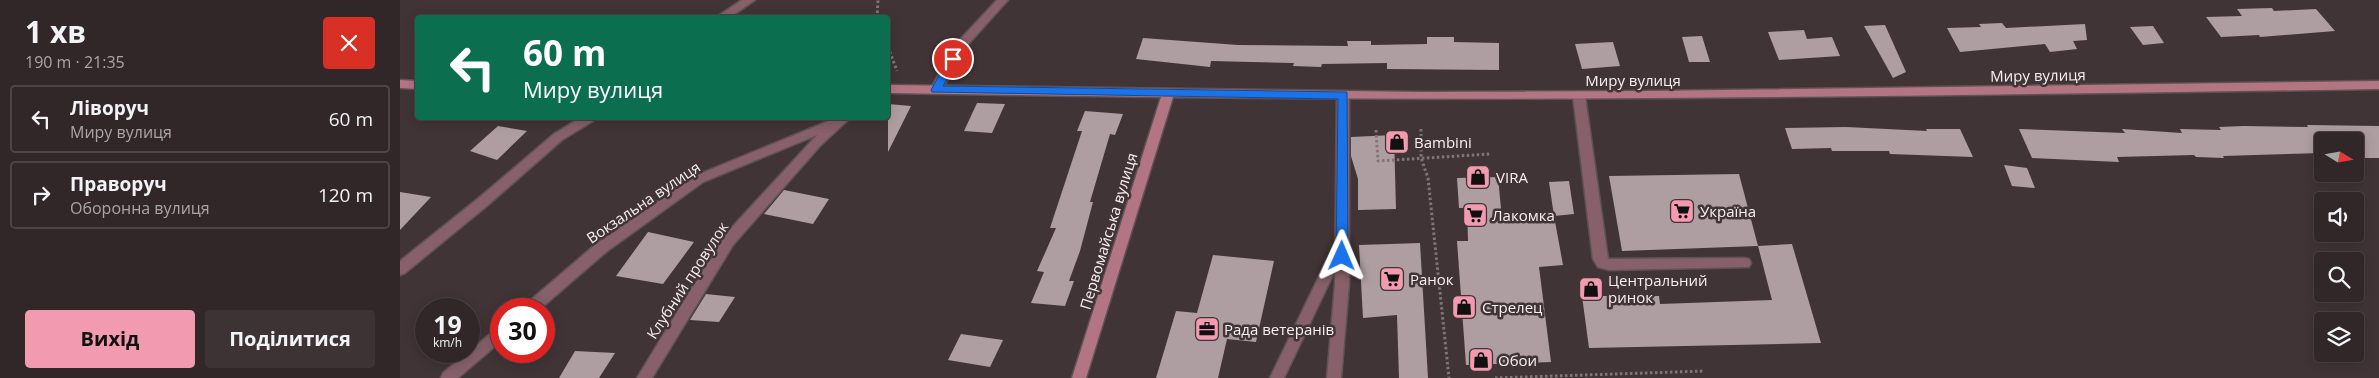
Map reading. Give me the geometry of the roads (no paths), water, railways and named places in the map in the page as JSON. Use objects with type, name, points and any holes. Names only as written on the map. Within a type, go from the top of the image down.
[{"type":"street","points":[[936,90],[959,48],[1003,0]]},
{"type":"street","points":[[724,15],[744,1]]},
{"type":"street","points":[[400,84],[415,85]]},
{"type":"street","name":"Миру вулиця","points":[[890,89],[1579,96],[2379,85]]},
{"type":"street","name":"Первомайська вулиця","points":[[1079,378],[1168,93]]},
{"type":"street","points":[[1334,378],[1342,284],[1343,95]]},
{"type":"street","points":[[1579,96],[1600,259],[1603,263],[1609,265],[1744,263]]},
{"type":"street","points":[[400,269],[484,202],[558,137],[586,120]]},
{"type":"street","name":"Вокзальна вулиця","points":[[543,298],[601,248],[700,180],[842,120]]},
{"type":"street","name":"Клубний провулок","points":[[644,378],[728,241],[816,143],[843,120]]},
{"type":"street","points":[[1277,378],[1342,242]]},
{"type":"street","points":[[448,378],[490,342]]},
{"type":"place","name":"Bambini","points":[[1397,142]]},
{"type":"place","name":"VIRA","points":[[1478,177]]},
{"type":"place","name":"Україна","points":[[1682,211]]},
{"type":"place","name":"Лакомка","points":[[1475,215]]},
{"type":"place","name":"Ранок","points":[[1392,279]]},
{"type":"place","name":"Центральний ринок","points":[[1591,289]]},
{"type":"place","name":"Стрелец","points":[[1464,307]]},
{"type":"place","name":"Рада ветеранів","points":[[1207,329]]},
{"type":"place","name":"Обои","points":[[1481,360]]}]
